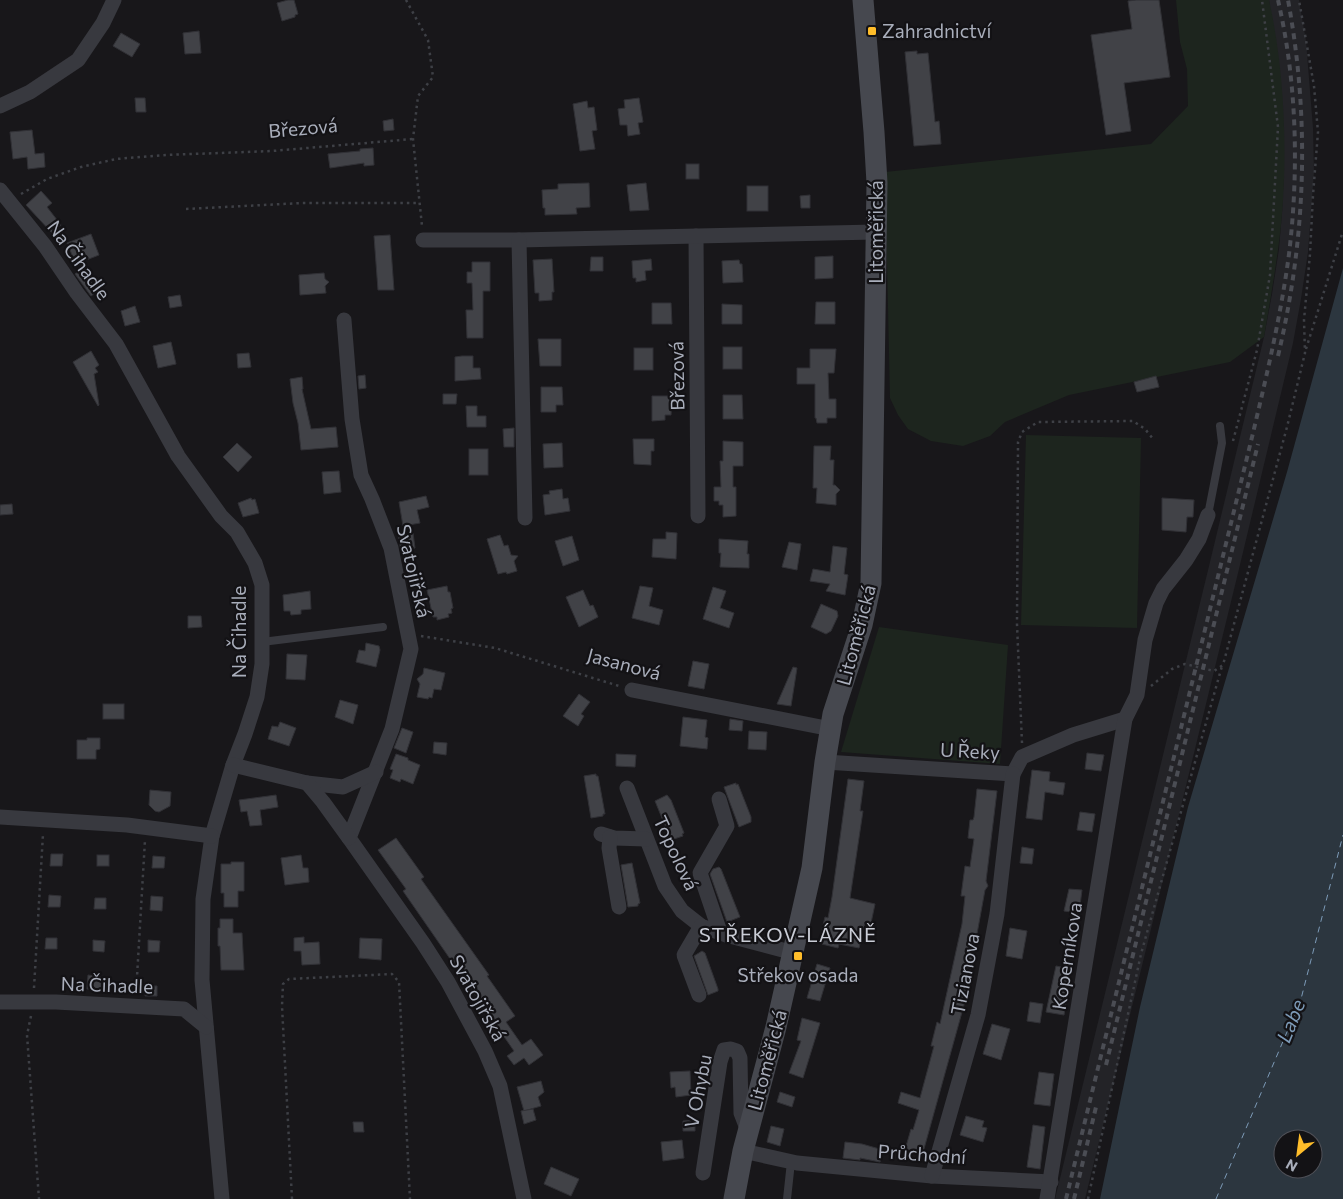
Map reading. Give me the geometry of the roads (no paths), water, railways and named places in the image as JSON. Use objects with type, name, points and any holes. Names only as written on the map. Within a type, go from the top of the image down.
[{"type":"main road","name":"Litoměřická","points":[[734,1199],[743,1151],[794,953],[812,868],[833,714],[862,625],[871,583],[877,183],[863,0]]},
{"type":"street","points":[[0,106],[30,92],[78,60],[103,23],[114,0]]},
{"type":"street","name":"Na Čihadle","points":[[4,195],[45,246],[77,293],[116,344],[178,456],[210,502],[237,532],[255,563],[262,585],[262,664],[257,697],[233,765],[212,836],[204,892],[202,980],[222,1199]]},
{"type":"street","points":[[423,240],[519,240],[875,232]]},
{"type":"street","name":"Březová","points":[[696,236],[698,516]]},
{"type":"street","points":[[519,240],[525,518]]},
{"type":"street","name":"Svatojiřská","points":[[344,320],[352,419],[361,475],[391,548],[411,649],[392,728],[349,838]]},
{"type":"street","name":"Koperníkova","points":[[1047,1199],[1125,720],[1137,695],[1145,640],[1156,603],[1163,589],[1186,560],[1199,539],[1208,515]]},
{"type":"street","name":"Jasanová","points":[[632,690],[831,729]]},
{"type":"street","name":"U Řeky","points":[[825,762],[1013,774],[1022,757],[1073,735],[1125,720]]},
{"type":"street","points":[[233,765],[307,783],[343,786],[376,772]]},
{"type":"street","name":"Tizianova","points":[[932,1176],[978,1015],[997,914],[1013,774]]},
{"type":"street","name":"Svatojiřská","points":[[307,783],[323,802],[423,943],[448,982],[485,1051],[500,1086],[524,1199]]},
{"type":"street","name":"Topolová","points":[[627,788],[665,886],[682,910],[702,926],[794,953]]},
{"type":"street","name":"Topolová","points":[[719,800],[727,826],[700,873],[720,932]]},
{"type":"street","points":[[0,817],[146,828],[212,836]]},
{"type":"street","points":[[619,907],[609,848],[605,836],[646,839]]},
{"type":"street","points":[[699,995],[684,955],[702,926]]},
{"type":"street","name":"Na Čihadle","points":[[0,1002],[135,1005],[184,1009],[206,1027]]},
{"type":"street","name":"V Ohybu","points":[[703,1173],[720,1062],[724,1050],[731,1048],[738,1051],[740,1058],[741,1113],[748,1130]]},
{"type":"street","name":"Průchodní","points":[[743,1151],[791,1162],[932,1176],[1051,1182]]},
{"type":"lane","points":[[1208,515],[1222,443],[1220,426]]},
{"type":"lane","points":[[262,642],[383,627]]},
{"type":"lane","points":[[787,1199],[791,1162]]},
{"type":"water","name":"Labe","points":[[1343,268],[1343,1199],[1100,1199],[1140,1007],[1188,807],[1287,472]]},
{"type":"railway","points":[[1066,1199],[1253,433],[1282,299],[1292,223],[1295,159],[1289,63],[1278,0]]},
{"type":"railway","points":[[1278,356],[1294,267],[1302,178],[1300,89],[1288,0]]},
{"type":"railway","points":[[1106,1065],[1258,444]]},
{"type":"railway","points":[[1074,1199],[1096,1107]]},
{"type":"place","name":"Zahradnictví","points":[[872,31]]},
{"type":"place","name":"Střekov osada","points":[[798,956]]},
{"type":"district","name":"STŘEKOV-LÁZNĚ","points":[[788,935]]}]
